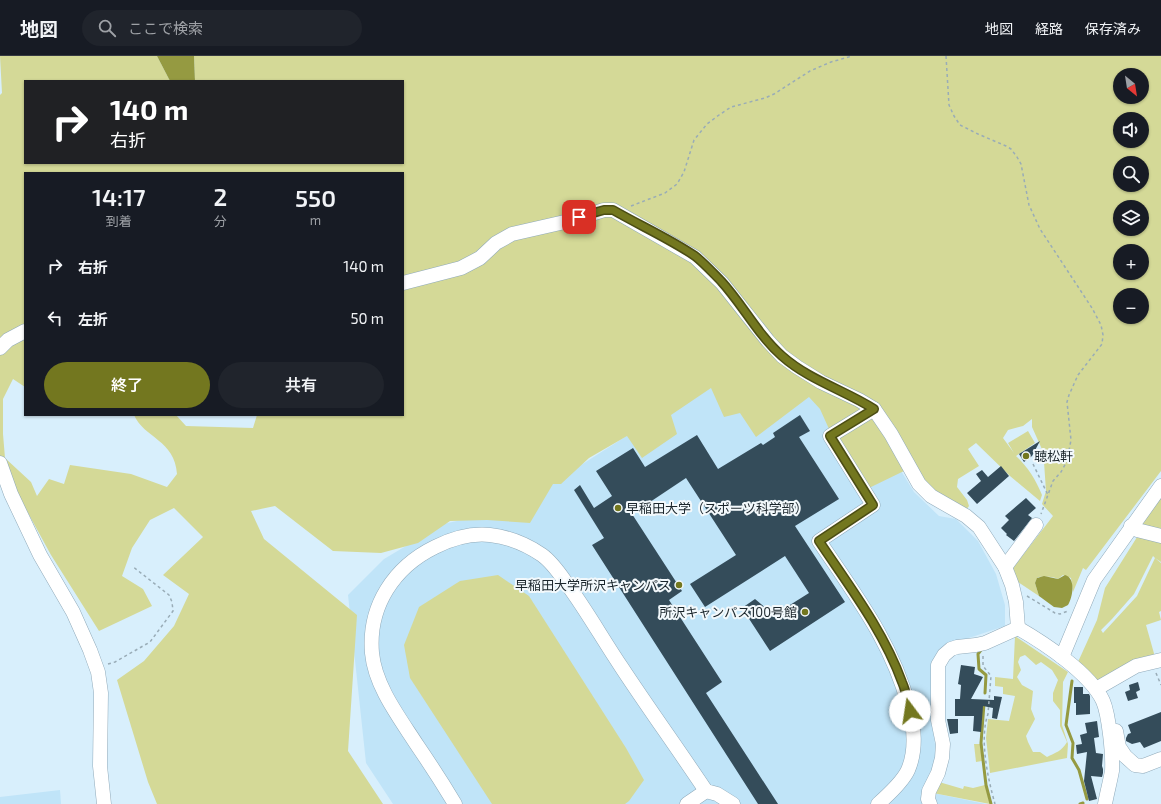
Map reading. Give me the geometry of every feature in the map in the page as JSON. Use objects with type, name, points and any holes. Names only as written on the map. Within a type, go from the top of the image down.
[{"type":"street","points":[[404,283],[461,268],[480,258],[496,243],[512,234],[569,221],[604,210],[613,210],[695,257],[722,282],[768,341],[782,356],[821,382],[859,400],[874,409],[891,434],[919,484],[931,496],[966,516],[979,527],[1005,567],[1016,602],[1018,628]]},
{"type":"street","points":[[0,348],[8,340],[24,332]]},
{"type":"street","points":[[874,409],[830,436],[873,505],[819,541],[882,636],[903,683],[912,720],[914,748],[907,770],[891,791],[878,804]]},
{"type":"street","points":[[0,463],[11,494],[40,555],[73,612],[90,650],[96,668],[101,693],[100,766],[104,804]]},
{"type":"street","points":[[1062,657],[1094,580],[1131,526],[1161,486]]},
{"type":"street","points":[[1005,567],[1036,525]]},
{"type":"street","points":[[1131,526],[1137,530],[1161,536]]},
{"type":"street","points":[[456,804],[388,700],[378,677],[372,654],[372,636],[375,615],[380,601],[397,575],[408,564],[446,542],[470,536],[488,535],[518,542],[543,556],[553,565],[706,790],[717,794],[733,804]]},
{"type":"street","points":[[1018,628],[1062,657],[1111,698],[1119,747],[1135,765],[1143,766],[1161,759]]},
{"type":"street","points":[[930,804],[928,799],[929,791],[938,773],[942,758],[943,744],[938,720],[938,665],[944,655],[951,649],[985,643],[1018,628]]},
{"type":"street","points":[[1099,687],[1136,666],[1161,660]]},
{"type":"street","points":[[1099,687],[1107,715],[1112,763],[1112,772],[1105,804]]},
{"type":"street","points":[[687,804],[706,790]]},
{"type":"path","points":[[620,214],[629,207],[665,193],[677,184],[684,172],[694,140],[707,124],[719,115],[732,107],[774,94],[810,71],[831,62],[852,56]]},
{"type":"path","points":[[946,56],[949,105],[954,116],[960,125],[1006,146],[1011,149],[1017,157],[1021,164],[1029,205],[1040,229],[1092,308],[1101,325],[1103,335],[1102,344],[1078,375],[1069,395],[1067,402],[1071,440],[1067,461],[1061,472],[1053,481],[1036,525]]},
{"type":"path","points":[[1032,464],[1048,495]]},
{"type":"path","points":[[96,668],[115,662],[150,642],[173,611],[172,602],[169,595],[132,566]]},
{"type":"path","points":[[1012,586],[1055,613],[1060,614],[1070,610]]},
{"type":"path","points":[[985,643],[986,649],[982,656],[983,666],[990,676],[988,714],[984,740],[991,792],[995,804]]},
{"type":"shaded area","points":[[0,56],[157,56],[169,80],[24,80],[24,164],[404,164],[404,80],[195,80],[194,56],[1161,56],[1161,471],[1086,570],[1083,568],[1073,592],[1071,578],[1063,575],[1058,579],[1051,577],[1038,577],[1035,583],[1039,596],[1018,582],[1013,568],[1053,516],[1042,504],[1046,491],[1045,456],[1032,427],[1032,419],[1023,426],[1008,430],[1003,438],[1014,453],[1008,443],[1028,431],[1035,443],[1016,456],[1028,469],[1037,484],[1042,495],[1040,501],[1010,476],[976,443],[968,449],[979,466],[958,479],[957,487],[967,500],[969,506],[966,510],[904,471],[869,488],[829,429],[820,409],[809,397],[756,437],[740,413],[724,417],[711,388],[671,415],[677,434],[642,458],[627,436],[589,458],[561,484],[553,484],[530,523],[487,520],[450,521],[418,543],[381,553],[333,551],[275,506],[251,511],[264,539],[357,615],[348,751],[383,804],[157,804],[148,782],[117,680],[144,661],[174,626],[189,594],[163,575],[203,537],[174,508],[150,520],[132,548],[122,576],[143,589],[152,606],[99,631],[51,555],[10,480],[0,473],[0,95],[2,93]]},
{"type":"shaded area","points":[[157,56],[194,56],[195,80],[169,80]]},
{"type":"shaded area","name":"早稲田大学所沢キャンパス","points":[[763,349],[895,461],[914,492],[939,516],[956,519],[978,541],[996,574],[1005,605],[1005,626],[945,646],[931,663],[932,723],[937,758],[922,791],[928,804],[393,804],[366,763],[348,595],[384,559],[443,524],[512,509]]},
{"type":"shaded area","points":[[1161,495],[1161,532],[1140,524]]},
{"type":"shaded area","points":[[1139,534],[1161,539],[1161,562],[1155,558],[1161,563],[1161,611],[1159,612],[1161,620],[1146,625],[1155,657],[1099,683],[1078,662],[1097,620],[1105,588]],"holes":[[[1153,556],[1155,558],[1137,596],[1103,633],[1101,630],[1134,594]]]},
{"type":"shaded area","points":[[498,575],[529,596],[626,748],[644,780],[629,801],[625,804],[492,804],[410,678],[404,645],[419,607],[460,581]]},
{"type":"shaded area","points":[[1065,575],[1071,580],[1072,584],[1070,602],[1062,608],[1054,607],[1039,596],[1035,583],[1037,578],[1044,576],[1058,579]]},
{"type":"shaded area","points":[[1015,636],[1068,672],[1063,682],[1062,725],[1068,744],[1067,758],[990,773],[986,738],[988,719],[1009,721],[1015,696],[1003,694],[1003,687],[995,686],[995,677],[1013,679]],"holes":[[[1025,655],[1036,665],[1041,662],[1052,670],[1058,680],[1053,693],[1053,701],[1060,710],[1060,726],[1067,742],[1061,750],[1047,757],[1040,752],[1033,752],[1028,742],[1026,736],[1035,719],[1031,709],[1033,691],[1022,685],[1017,677],[1021,670],[1018,662],[1020,657]]]},
{"type":"shaded area","points":[[974,744],[980,744],[982,761],[976,762]]},
{"type":"shaded area","points":[[939,782],[963,789],[964,786],[973,788],[985,785],[990,804],[933,793]]},
{"type":"shaded area","points":[[60,790],[61,804],[0,804],[0,797]]},
{"type":"shaded area","points":[[933,793],[986,804],[935,804]]},
{"type":"building","name":"所沢キャンパス100号館","points":[[800,415],[810,431],[799,437],[839,499],[795,526],[845,602],[770,651],[742,608],[755,599],[774,615],[809,593],[785,556],[705,607],[690,584],[736,555],[686,478],[632,514],[682,591],[669,600],[722,682],[706,693],[778,804],[758,804],[592,545],[604,538],[574,490],[580,485],[594,508],[612,496],[596,471],[633,448],[645,467],[697,435],[718,469],[761,443],[763,445],[775,437],[773,433]]},
{"type":"building","points":[[1040,441],[1032,456],[1024,462],[1019,454]]},
{"type":"building","points":[[1001,466],[1009,476],[977,504],[967,493],[981,481],[976,474],[982,470],[988,477]]},
{"type":"building","points":[[1026,498],[1036,508],[1028,515],[1032,518],[1014,541],[1006,535],[1007,534],[1001,528],[1009,520],[1005,516]]},
{"type":"building","points":[[961,665],[975,667],[974,674],[983,677],[971,699],[994,700],[994,696],[1002,697],[997,719],[992,718],[993,708],[983,706],[981,732],[973,731],[974,716],[955,716],[955,699],[960,699],[961,685],[958,684]]},
{"type":"building","points":[[1138,682],[1140,690],[1136,692],[1138,698],[1128,701],[1125,692],[1130,690],[1129,685]]},
{"type":"building","points":[[1074,687],[1083,687],[1083,694],[1089,694],[1090,714],[1076,715]]},
{"type":"building","points":[[1161,712],[1161,741],[1144,748],[1140,742],[1132,744],[1126,741],[1128,734],[1131,733],[1128,725]]},
{"type":"building","points":[[947,719],[958,719],[958,733],[950,734]]},
{"type":"building","points":[[1097,721],[1099,737],[1094,738],[1096,753],[1103,754],[1103,773],[1102,777],[1091,776],[1097,799],[1089,801],[1084,781],[1087,752],[1077,754],[1076,745],[1082,744],[1080,735],[1087,733],[1085,723]]},
{"type":"waterway","points":[[981,650],[978,654],[979,669],[986,675],[985,693]]},
{"type":"waterway","points":[[1072,681],[1066,725],[1073,743],[1072,758],[1079,770],[1087,799]]},
{"type":"waterway","points":[[984,704],[981,743],[986,785],[991,804]]},
{"type":"place","name":"聴松軒","points":[[1026,456]]},
{"type":"place","name":"早稲田大学（スポーツ科学部）","points":[[618,508]]},
{"type":"place","name":"早稲田大学所沢キャンパス","points":[[679,585]]},
{"type":"place","name":"所沢キャンパス100号館","points":[[805,612]]},
{"type":"route","points":[[579,217],[604,210],[613,210],[695,257],[722,282],[768,341],[782,356],[821,382],[859,400],[874,409],[830,436],[873,505],[819,541],[875,624],[891,654],[903,683],[910,711]]}]
